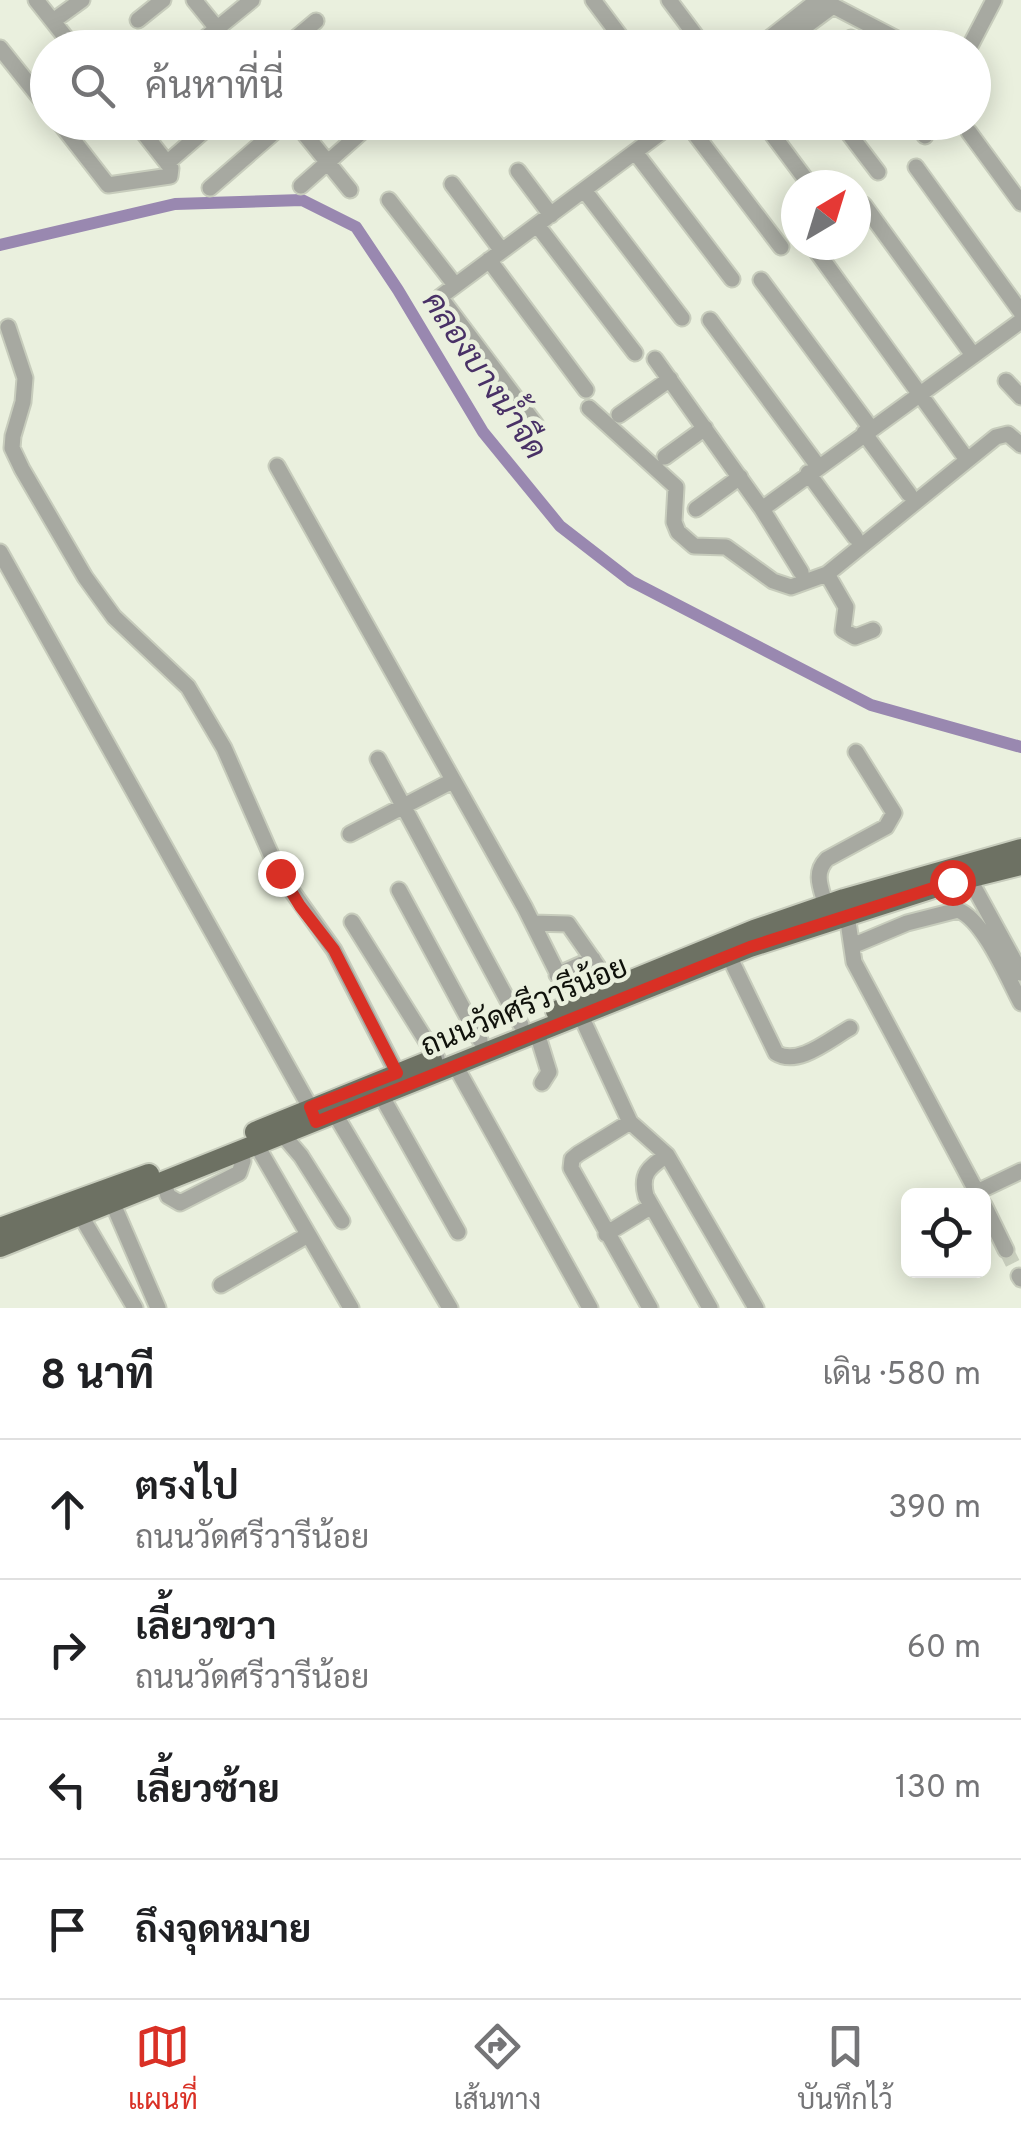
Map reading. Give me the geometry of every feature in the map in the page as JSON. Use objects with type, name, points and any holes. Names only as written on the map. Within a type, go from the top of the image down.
[{"type":"main road","name":"ถนนวัดศรีวารีน้อย","points":[[577,1010],[612,987],[754,930],[826,906],[1018,858]]},
{"type":"main road","name":"ถนนวัดศรีวารีน้อย","points":[[0,1247],[283,1136],[397,1073],[446,1062],[577,1010],[1018,858]]},
{"type":"main road","name":"ถนนวัดศรีวารีน้อย","points":[[0,1228],[381,1096],[480,1040],[529,1029]]},
{"type":"street","points":[[36,0],[60,30]]},
{"type":"street","points":[[54,22],[82,0]]},
{"type":"street","points":[[138,20],[163,0]]},
{"type":"street","points":[[194,0],[217,28]]},
{"type":"street","points":[[215,30],[252,0]]},
{"type":"street","points":[[593,0],[616,30]]},
{"type":"street","points":[[669,0],[692,30]]},
{"type":"street","points":[[977,30],[993,0]]},
{"type":"street","points":[[793,30],[824,2],[879,30]]},
{"type":"street","points":[[305,30],[316,21]]},
{"type":"street","points":[[0,48],[30,86]]},
{"type":"street","points":[[72,140],[108,185],[170,176],[171,168],[148,140]]},
{"type":"street","points":[[167,163],[193,140]]},
{"type":"street","points":[[210,188],[265,140]]},
{"type":"street","points":[[309,140],[350,190]]},
{"type":"street","points":[[301,186],[353,140]]},
{"type":"street","points":[[536,425],[440,297],[652,140]]},
{"type":"street","points":[[700,140],[781,246]]},
{"type":"street","points":[[776,140],[799,170]]},
{"type":"street","points":[[854,140],[878,172]]},
{"type":"street","points":[[975,140],[1021,203]]},
{"type":"street","points":[[636,152],[732,278]]},
{"type":"street","points":[[916,167],[1021,312]]},
{"type":"street","points":[[518,171],[544,220],[636,353]]},
{"type":"street","points":[[452,184],[586,390]]},
{"type":"street","points":[[584,190],[682,318]]},
{"type":"street","points":[[389,200],[455,286]]},
{"type":"street","points":[[871,215],[973,355]]},
{"type":"street","points":[[823,260],[962,454]]},
{"type":"street","points":[[761,280],[909,494]]},
{"type":"street","points":[[710,320],[854,536]]},
{"type":"street","points":[[762,509],[1021,321]]},
{"type":"street","points":[[8,327],[25,378],[24,402],[12,448],[22,469],[85,577],[114,618],[188,687],[224,748],[280,873],[334,950],[397,1073]]},
{"type":"street","points":[[656,359],[762,509],[801,572]]},
{"type":"street","points":[[619,414],[670,379]]},
{"type":"street","points":[[1006,380],[1021,397]]},
{"type":"street","points":[[589,408],[673,482],[678,493],[674,529],[694,546],[726,547],[773,580],[791,587],[826,574],[996,437],[1008,434],[1021,445]]},
{"type":"street","points":[[665,457],[705,428]]},
{"type":"street","points":[[278,466],[533,923],[630,1122],[667,1155],[756,1308]]},
{"type":"street","points":[[696,509],[740,477]]},
{"type":"street","points":[[0,552],[321,1115],[450,1308]]},
{"type":"street","points":[[826,574],[846,606],[843,630],[855,637],[873,630]]},
{"type":"street","points":[[826,906],[818,876],[820,866],[886,827],[894,813],[856,752]]},
{"type":"street","points":[[378,759],[529,1029],[549,1072],[542,1083]]},
{"type":"street","points":[[350,834],[452,781]]},
{"type":"street","points":[[969,878],[1021,972]]},
{"type":"street","points":[[399,890],[480,1040]]},
{"type":"street","points":[[852,946],[906,923],[958,910],[978,925],[1021,1003]]},
{"type":"street","points":[[848,915],[860,975],[975,1188]]},
{"type":"street","points":[[352,922],[446,1062],[590,1308]]},
{"type":"street","points":[[533,923],[568,924],[612,987]]},
{"type":"street","points":[[729,956],[776,1054],[785,1059],[796,1058],[850,1028]]},
{"type":"street","points":[[557,975],[593,959]]},
{"type":"street","points":[[381,1096],[458,1232]]},
{"type":"street","points":[[630,1122],[572,1159],[572,1175],[650,1308]]},
{"type":"street","points":[[283,1136],[302,1156],[342,1221]]},
{"type":"street","points":[[248,1149],[308,1235],[344,1305]]},
{"type":"street","points":[[667,1155],[646,1172],[643,1183],[650,1208],[710,1308]]},
{"type":"street","points":[[991,1191],[1021,1171]]},
{"type":"street","points":[[113,1204],[158,1308]]},
{"type":"street","points":[[606,1234],[650,1208]]},
{"type":"street","points":[[82,1216],[135,1308]]},
{"type":"street","points":[[991,1220],[1006,1250]]},
{"type":"street","points":[[221,1284],[308,1235]]},
{"type":"waterway","name":"คลองบางน้ำจืด","points":[[0,245],[175,204],[302,200],[356,227],[483,432],[560,526],[631,581],[871,705],[1021,747]]},
{"type":"tunnel","points":[[1006,1250],[1019,1276]]},
{"type":"route","points":[[280,873],[334,950],[397,1073],[310,1107],[316,1122],[750,947],[952,882]]}]
